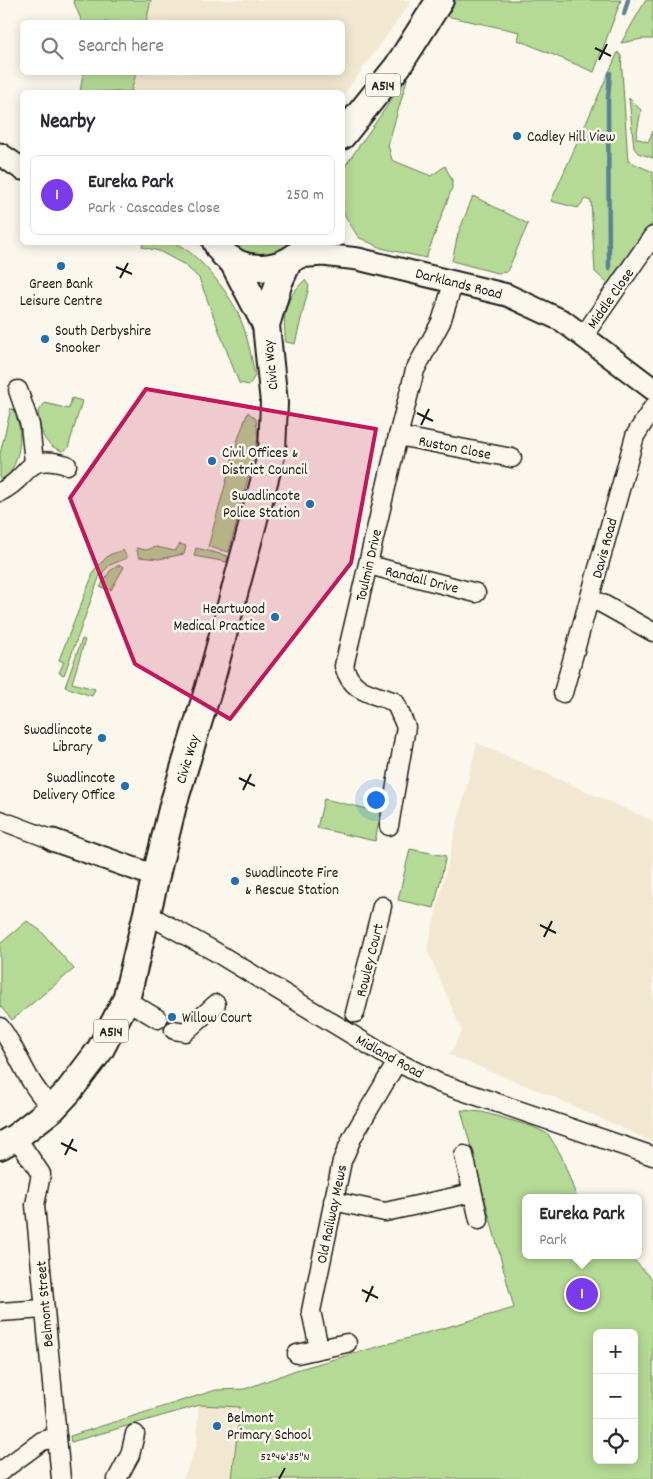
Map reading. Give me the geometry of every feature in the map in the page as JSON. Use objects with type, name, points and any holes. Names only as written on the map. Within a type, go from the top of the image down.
[{"type":"main road","name":"A514","points":[[345,132],[398,66],[440,0]]},
{"type":"main road","points":[[219,248],[258,268],[273,268],[297,254]]},
{"type":"main road","name":"Civic Way","points":[[219,248],[266,325]]},
{"type":"main road","name":"Civic Way","points":[[8,1141],[53,1108],[100,1050],[126,1000],[173,805],[236,590],[273,444],[274,403],[266,325],[279,282],[297,254]]},
{"type":"street","points":[[0,154],[20,169]]},
{"type":"street","name":"Middle Close","points":[[584,335],[653,236]]},
{"type":"street","points":[[343,245],[358,259]]},
{"type":"street","name":"Darklands Road","points":[[297,254],[358,259],[507,295],[563,321],[653,389]]},
{"type":"street","name":"Toulmin Drive","points":[[389,826],[406,727],[395,702],[354,686],[348,678],[344,666],[415,370],[441,322],[454,281]]},
{"type":"street","points":[[18,390],[30,425],[34,462]]},
{"type":"street","name":"Davis Road","points":[[563,693],[635,436],[653,407]]},
{"type":"street","name":"Ruston Close","points":[[398,436],[512,458]]},
{"type":"street","points":[[0,492],[10,488],[34,462],[46,460],[67,465]]},
{"type":"street","name":"Randall Drive","points":[[368,565],[476,593]]},
{"type":"street","points":[[590,600],[601,603],[653,632]]},
{"type":"street","points":[[0,820],[155,876]]},
{"type":"street","name":"Rowley Court","points":[[355,1013],[382,906]]},
{"type":"street","name":"Midland Road","points":[[147,914],[214,951],[397,1062],[439,1083],[653,1156]]},
{"type":"street","points":[[126,1000],[158,1019]]},
{"type":"street","points":[[174,1030],[186,1032],[216,1004]]},
{"type":"street","points":[[0,1027],[31,1085],[53,1108]]},
{"type":"street","name":"Old Railway Mews","points":[[318,1348],[311,1311],[342,1161],[353,1136],[397,1062]]},
{"type":"street","name":"Belmont Street","points":[[8,1141],[41,1174],[35,1205],[61,1479]]},
{"type":"street","points":[[464,1155],[478,1220]]},
{"type":"street","points":[[333,1201],[385,1212],[472,1193]]},
{"type":"street","points":[[0,1312],[44,1309]]},
{"type":"street","points":[[297,1354],[347,1342]]},
{"type":"street","points":[[118,1479],[130,1455],[135,1434]]},
{"type":"street","points":[[0,1472],[42,1441],[57,1437]]},
{"type":"highlighted area","points":[[146,389],[376,429],[351,563],[230,719],[135,664],[70,498]]},
{"type":"shaded area","points":[[151,0],[412,0],[345,93],[345,90],[132,90],[135,75],[345,75],[345,20],[146,20]]},
{"type":"shaded area","points":[[477,743],[653,821],[653,1142],[540,1091],[449,1055],[462,1031],[427,949]]},
{"type":"shaded area","name":"Belmont Primary School","points":[[200,1405],[240,1407],[232,1479],[183,1479],[197,1445],[198,1408]]},
{"type":"green space","points":[[73,0],[151,0],[146,20],[81,20]]},
{"type":"green space","points":[[456,0],[621,0],[594,72],[518,40],[520,32],[446,16]]},
{"type":"green space","points":[[646,0],[653,0],[653,39],[621,43]]},
{"type":"green space","points":[[618,52],[621,56],[628,161],[653,172],[653,222],[608,284],[595,272],[591,201],[585,199],[578,208],[551,201]]},
{"type":"green space","points":[[83,75],[135,75],[132,90],[80,90]]},
{"type":"green space","points":[[408,76],[388,145],[392,160],[431,176],[445,166],[452,180],[452,188],[426,258],[381,248],[358,237],[345,215],[345,166]]},
{"type":"green space","points":[[629,98],[641,110],[636,138],[648,142],[653,131],[653,158],[638,153],[634,148]]},
{"type":"green space","points":[[473,196],[528,224],[507,272],[497,273],[452,261],[458,234]]},
{"type":"green space","points":[[142,245],[178,245],[192,254],[211,273],[227,294],[241,321],[255,376],[249,385],[239,383],[199,278],[185,265],[159,251],[142,247]]},
{"type":"green space","points":[[234,245],[290,245],[277,252],[262,256],[254,256]]},
{"type":"green space","points":[[305,280],[309,286],[295,344],[286,342],[284,323],[286,308],[293,293]]},
{"type":"green space","points":[[72,398],[82,401],[68,448],[63,451],[51,445],[44,437],[38,412],[45,403],[69,409]]},
{"type":"green space","points":[[11,408],[17,414],[19,448],[10,472],[5,480],[0,481],[0,454]]},
{"type":"green space","points":[[248,412],[256,419],[258,439],[229,552],[208,547],[238,439]]},
{"type":"green space","points":[[180,544],[186,546],[184,554],[159,559],[139,557],[136,548],[146,550],[156,547],[175,551]]},
{"type":"green space","points":[[196,548],[228,556],[227,562],[194,556]]},
{"type":"green space","points":[[123,550],[127,558],[110,565],[100,575],[64,675],[59,673],[64,662],[59,660],[95,569],[109,555]]},
{"type":"green space","points":[[119,565],[124,567],[111,590],[100,587],[110,571]]},
{"type":"green space","points":[[82,639],[85,640],[72,683],[95,689],[92,696],[65,687]]},
{"type":"green space","points":[[324,799],[381,812],[375,841],[317,828]]},
{"type":"green space","points":[[410,849],[446,856],[434,908],[398,900]]},
{"type":"green space","points":[[27,921],[41,931],[74,969],[12,1020],[0,1006],[0,944]]},
{"type":"green space","points":[[461,1110],[482,1112],[531,1126],[548,1134],[561,1155],[576,1194],[522,1194],[522,1259],[633,1259],[653,1280],[653,1479],[232,1479],[240,1407],[200,1405],[71,1442],[70,1436],[216,1390],[245,1389],[296,1370],[514,1308]]},
{"type":"waterway","points":[[624,14],[628,0]]},
{"type":"waterway","points":[[609,269],[608,99],[610,73]]},
{"type":"place","name":"Cadley Hill View","points":[[517,136]]},
{"type":"place","name":"Green Bank Leisure Centre","points":[[61,266]]},
{"type":"place","name":"South Derbyshire Snooker","points":[[45,339]]},
{"type":"place","name":"Civil Offices & District Council","points":[[212,461]]},
{"type":"place","name":"Swadlincote Police Station","points":[[310,504]]},
{"type":"place","name":"Heartwood Medical Practice","points":[[275,617]]},
{"type":"place","name":"Swadlincote Library","points":[[102,738]]},
{"type":"place","name":"Swadlincote Delivery Office","points":[[125,786]]},
{"type":"place","name":"Swadlincote Fire & Rescue Station","points":[[235,881]]},
{"type":"place","name":"Willow Court","points":[[172,1017]]},
{"type":"place","name":"Eureka Park","points":[[582,1294]]},
{"type":"place","name":"Belmont Primary School","points":[[217,1426]]}]
